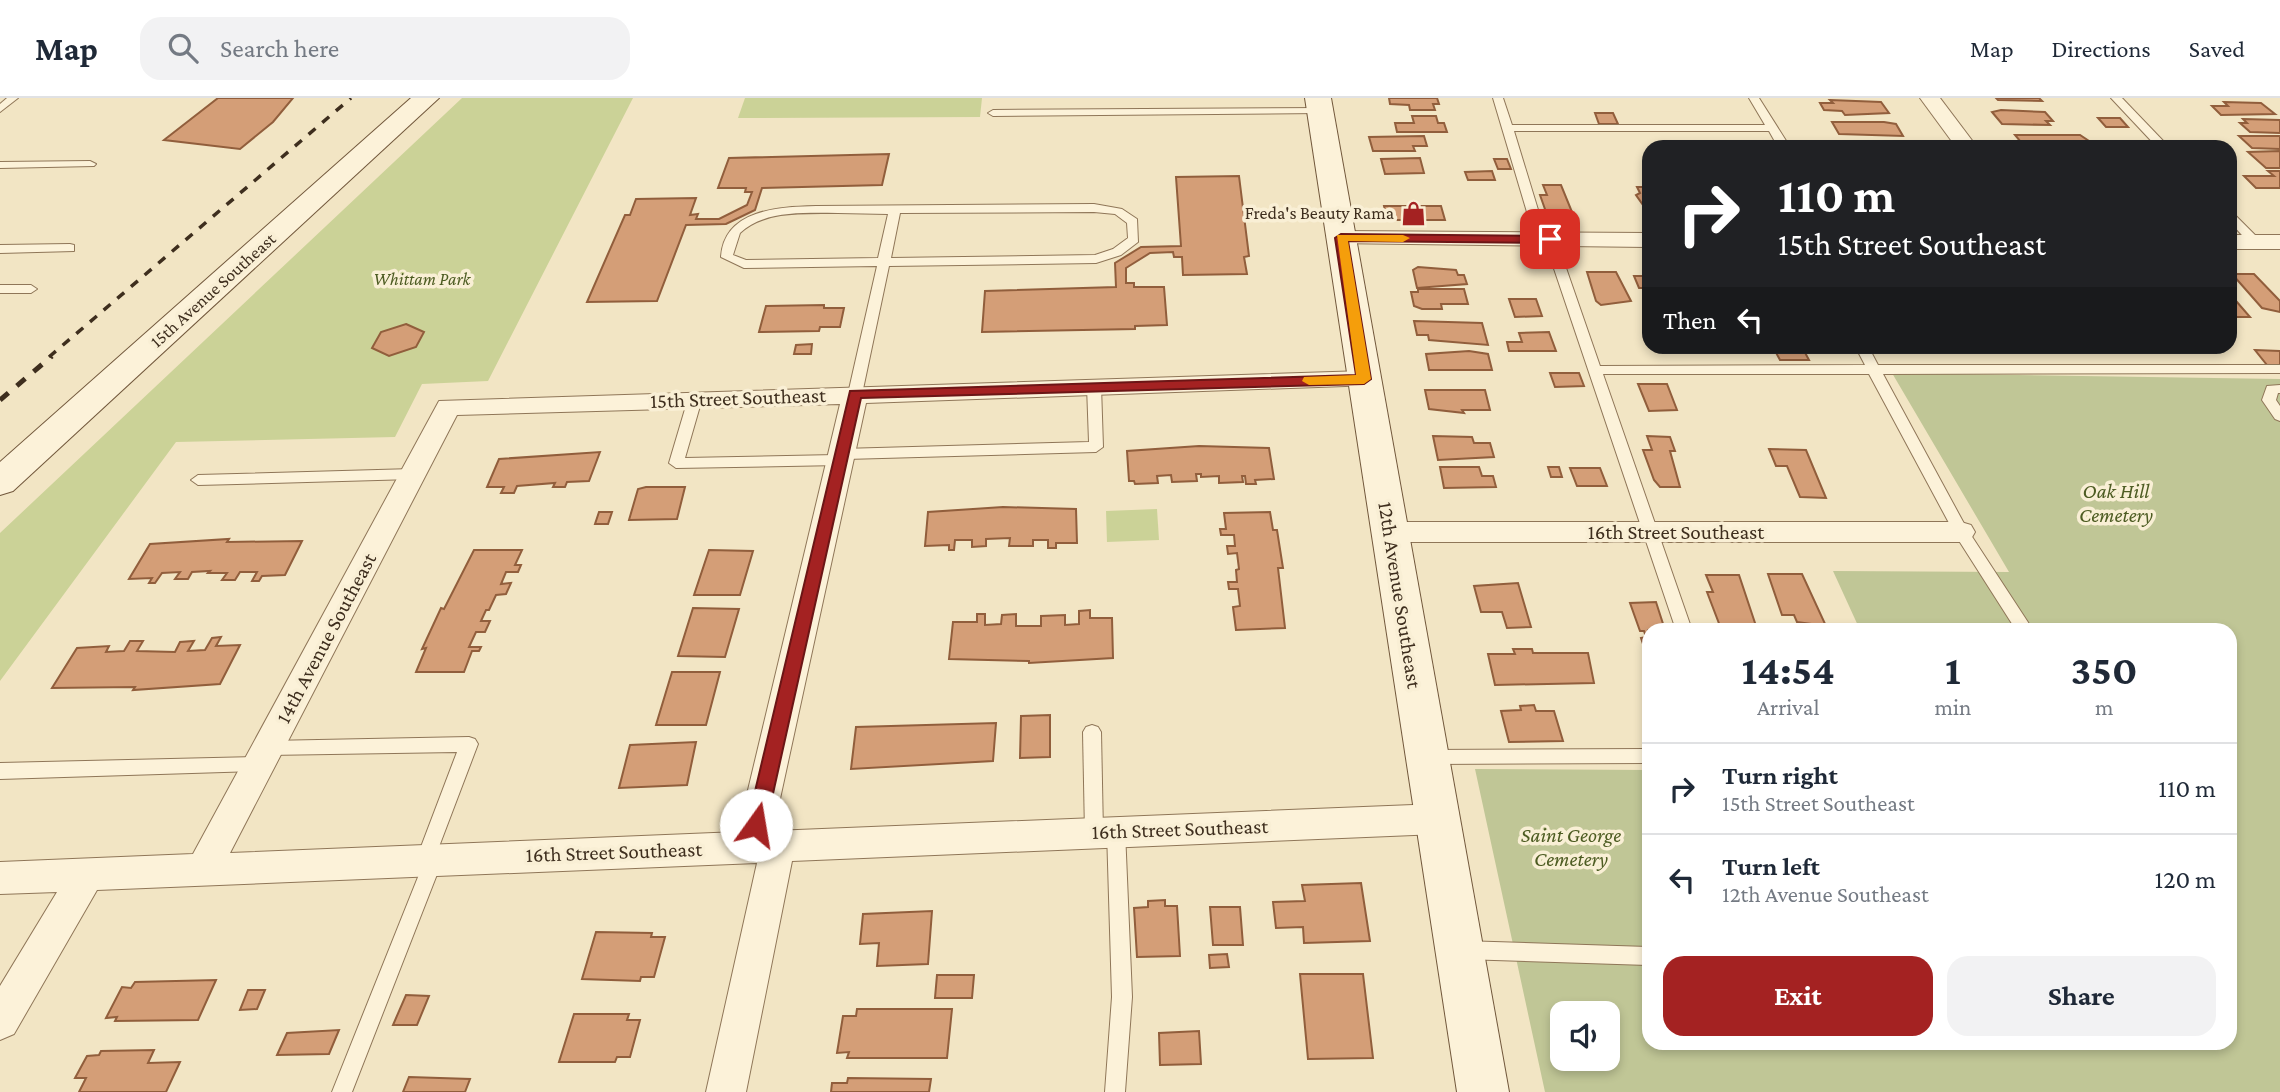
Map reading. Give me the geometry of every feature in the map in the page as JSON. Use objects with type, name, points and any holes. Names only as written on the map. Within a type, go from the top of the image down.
[{"type":"main road","name":"15th Avenue Southeast","points":[[0,482],[426,98]]},
{"type":"main road","name":"12th Avenue Southeast","points":[[1319,104],[1483,1092]]},
{"type":"street","points":[[1930,98],[1962,140]]},
{"type":"street","points":[[1341,238],[1642,240]]},
{"type":"street","points":[[2237,242],[2280,242]]},
{"type":"street","name":"15th Street Southeast","points":[[448,407],[1364,379]]},
{"type":"street","points":[[726,1092],[765,846],[855,394]]},
{"type":"street","name":"14th Avenue Southeast","points":[[203,869],[448,407]]},
{"type":"street","name":"16th Street Southeast","points":[[1390,532],[1961,532]]},
{"type":"street","name":"16th Street Southeast","points":[[0,878],[1438,819]]},
{"type":"street","points":[[0,1021],[87,875]]},
{"type":"lane","points":[[0,109],[13,98]]},
{"type":"lane","points":[[1169,98],[1169,112]]},
{"type":"lane","points":[[1498,98],[1682,623]]},
{"type":"lane","points":[[1754,98],[1780,140]]},
{"type":"lane","points":[[2116,98],[2156,140]]},
{"type":"lane","points":[[993,113],[1169,112],[1319,104]]},
{"type":"lane","points":[[1507,128],[1641,131],[1773,128]]},
{"type":"lane","points":[[0,165],[90,164]]},
{"type":"lane","points":[[1094,208],[1118,211],[1133,222],[1134,239],[1117,252],[1096,259],[744,264],[727,257],[728,242],[740,225],[758,217],[784,212],[895,210],[1094,208]]},
{"type":"lane","points":[[855,394],[886,262],[895,210]]},
{"type":"lane","points":[[2237,223],[2255,242]]},
{"type":"lane","points":[[0,249],[69,248]]},
{"type":"lane","points":[[0,289],[32,289]]},
{"type":"lane","points":[[1866,354],[1961,532],[2020,623]]},
{"type":"lane","points":[[1594,370],[2280,369]]},
{"type":"lane","points":[[695,399],[676,463],[1096,447],[1094,386]]},
{"type":"lane","points":[[2280,389],[2272,389],[2269,400],[2280,416]]},
{"type":"lane","points":[[198,480],[413,474]]},
{"type":"lane","points":[[1092,732],[1122,997],[1115,1092]]},
{"type":"lane","points":[[0,771],[469,744],[430,859],[342,1092]]},
{"type":"lane","points":[[1427,757],[1642,756]]},
{"type":"lane","points":[[1459,949],[1642,956]]},
{"type":"green space","name":"Whittam Park","points":[[462,98],[633,98],[488,381],[422,384],[395,437],[176,442],[0,681],[0,533]]},
{"type":"green space","points":[[745,98],[982,98],[980,117],[738,118]]},
{"type":"green space","points":[[1892,373],[2280,379],[2280,1092],[1545,1092],[1475,769],[1642,770],[1642,1050],[2237,1050],[2237,623],[1857,623],[1833,571],[2009,572]]},
{"type":"green space","points":[[1157,509],[1159,540],[1107,542],[1106,511]]},
{"type":"building","points":[[218,98],[293,98],[273,122],[240,149],[164,140]]},
{"type":"building","points":[[1389,98],[1437,98],[1439,104],[1433,104],[1435,110],[1410,110],[1409,105],[1390,104]]},
{"type":"building","points":[[1996,98],[2039,98],[2042,101],[1998,100]]},
{"type":"building","points":[[1830,100],[1881,102],[1889,113],[1845,115],[1842,111],[1824,110],[1820,103],[1833,103]]},
{"type":"building","points":[[2224,102],[2261,103],[2275,114],[2221,115],[2212,106],[2228,106]]},
{"type":"building","points":[[1992,112],[2045,112],[2053,121],[2046,121],[2050,125],[2002,124]]},
{"type":"building","points":[[1595,113],[1613,113],[1618,124],[1599,124]]},
{"type":"building","points":[[1412,116],[1436,116],[1438,123],[1444,123],[1447,132],[1397,132],[1395,123],[1414,123]]},
{"type":"building","points":[[2098,118],[2120,118],[2128,127],[2106,127]]},
{"type":"building","points":[[2243,119],[2280,120],[2280,133],[2250,132],[2240,123],[2247,123]]},
{"type":"building","points":[[1832,122],[1896,124],[1903,136],[1839,134]]},
{"type":"building","points":[[2015,135],[2080,135],[2088,140],[2019,140]]},
{"type":"building","points":[[1424,136],[1427,146],[1413,146],[1415,151],[1373,151],[1369,137]]},
{"type":"building","points":[[2239,136],[2280,136],[2280,149],[2252,148]]},
{"type":"building","points":[[2280,151],[2280,168],[2266,168],[2248,152]]},
{"type":"building","points":[[889,154],[882,185],[762,188],[755,210],[726,224],[686,225],[657,301],[587,302],[625,215],[630,215],[636,199],[696,198],[690,215],[698,214],[696,219],[719,219],[747,205],[752,192],[745,192],[746,188],[718,188],[729,158]]},
{"type":"building","points":[[1420,158],[1424,173],[1385,174],[1381,159]]},
{"type":"building","points":[[1494,159],[1507,159],[1511,169],[1498,169]]},
{"type":"building","points":[[1492,171],[1495,180],[1468,180],[1465,172]]},
{"type":"building","points":[[2268,171],[2280,171],[2280,188],[2256,188],[2244,176],[2274,176]]},
{"type":"building","points":[[1239,176],[1249,256],[1244,257],[1247,274],[1183,275],[1182,257],[1174,257],[1173,252],[1150,253],[1126,268],[1126,283],[1134,283],[1134,287],[1164,287],[1167,325],[1135,326],[1135,329],[982,332],[985,291],[1116,287],[1115,263],[1141,247],[1181,246],[1176,177]]},
{"type":"building","points":[[1543,185],[1561,185],[1572,212],[1546,212],[1540,195],[1547,195]]},
{"type":"building","points":[[1637,187],[1642,187],[1642,204],[1636,195],[1640,193]]},
{"type":"building","name":"Freda's Beauty Rama","points":[[1384,206],[1441,206],[1445,220],[1387,220]]},
{"type":"building","points":[[1418,267],[1456,270],[1458,275],[1464,275],[1467,284],[1417,288],[1413,270]]},
{"type":"building","points":[[1587,272],[1616,272],[1631,301],[1601,305],[1596,301]]},
{"type":"building","points":[[2237,274],[2254,274],[2280,301],[2280,312],[2262,308],[2237,280]]},
{"type":"building","points":[[1634,276],[1642,276],[1642,288],[1639,288]]},
{"type":"building","points":[[1418,289],[1464,289],[1468,304],[1441,304],[1442,309],[1422,309],[1414,306],[1411,292],[1418,292]]},
{"type":"building","points":[[1509,299],[1536,299],[1542,316],[1515,317]]},
{"type":"building","points":[[2237,302],[2250,317],[2237,317]]},
{"type":"building","points":[[824,305],[824,308],[844,308],[840,327],[820,327],[819,331],[759,332],[766,306]]},
{"type":"building","points":[[1414,321],[1482,323],[1488,345],[1429,340],[1428,335],[1417,335]]},
{"type":"building","points":[[406,324],[424,332],[416,347],[389,356],[372,348],[381,332]]},
{"type":"building","points":[[1549,332],[1556,351],[1509,351],[1507,342],[1522,342],[1519,333]]},
{"type":"building","points":[[812,344],[811,354],[794,354],[796,345]]},
{"type":"building","points":[[2255,350],[2280,351],[2280,365],[2267,365]]},
{"type":"building","points":[[1469,351],[1488,354],[1492,370],[1429,370],[1426,354]]},
{"type":"building","points":[[1777,354],[1806,354],[1809,360],[1780,360]]},
{"type":"building","points":[[1550,373],[1579,373],[1584,386],[1555,387]]},
{"type":"building","points":[[1638,384],[1667,384],[1677,410],[1649,411]]},
{"type":"building","points":[[1425,390],[1485,390],[1490,410],[1462,410],[1464,413],[1429,409]]},
{"type":"building","points":[[1433,436],[1472,437],[1474,443],[1490,443],[1494,457],[1438,460]]},
{"type":"building","points":[[1647,436],[1670,437],[1675,451],[1670,451],[1680,487],[1660,487],[1654,480],[1643,450],[1652,450]]},
{"type":"building","points":[[1199,446],[1269,448],[1274,479],[1255,480],[1256,484],[1246,484],[1245,476],[1242,476],[1243,482],[1219,483],[1219,476],[1201,477],[1201,474],[1196,474],[1197,481],[1172,482],[1171,475],[1157,476],[1158,483],[1135,484],[1134,481],[1129,481],[1127,451]]},
{"type":"building","points":[[1769,449],[1806,450],[1826,498],[1800,497],[1787,466],[1776,466]]},
{"type":"building","points":[[600,452],[589,481],[567,482],[565,487],[553,487],[555,483],[517,486],[514,493],[501,493],[504,487],[487,487],[499,459]]},
{"type":"building","points":[[1440,467],[1479,467],[1482,476],[1493,476],[1496,487],[1444,488]]},
{"type":"building","points":[[1548,467],[1559,467],[1562,477],[1551,477]]},
{"type":"building","points":[[1570,468],[1600,468],[1607,486],[1577,486]]},
{"type":"building","points":[[685,487],[677,519],[629,520],[638,489]]},
{"type":"building","points":[[1003,507],[1076,509],[1077,543],[1056,543],[1056,548],[1048,548],[1048,540],[1033,540],[1033,546],[1009,546],[1010,538],[986,539],[986,546],[972,547],[972,540],[955,540],[954,550],[949,550],[949,545],[925,546],[928,512]]},
{"type":"building","points":[[599,512],[612,512],[608,524],[595,524]]},
{"type":"building","points":[[1270,512],[1273,530],[1277,530],[1283,568],[1278,568],[1285,628],[1236,630],[1233,607],[1240,606],[1238,589],[1229,589],[1228,582],[1237,582],[1236,570],[1239,569],[1237,553],[1228,554],[1227,546],[1235,546],[1234,535],[1221,535],[1220,529],[1226,529],[1224,513]]},
{"type":"building","points":[[229,539],[227,542],[302,541],[285,575],[262,576],[259,581],[252,581],[257,572],[240,572],[235,580],[222,580],[227,573],[208,573],[210,571],[192,572],[188,579],[175,579],[180,572],[162,573],[155,583],[149,583],[152,578],[129,579],[150,544]]},
{"type":"building","points":[[474,550],[522,550],[515,565],[521,565],[518,572],[506,572],[501,584],[511,583],[506,594],[496,595],[489,610],[486,610],[481,621],[490,621],[485,632],[476,632],[469,647],[481,647],[479,651],[472,651],[464,672],[416,672],[426,648],[422,649],[441,608],[444,609]]},
{"type":"building","points":[[709,550],[753,551],[740,595],[694,595]]},
{"type":"building","points":[[1768,574],[1802,574],[1825,623],[1797,622],[1794,615],[1782,615]]},
{"type":"building","points":[[1706,575],[1739,575],[1755,623],[1719,623],[1707,592],[1713,592]]},
{"type":"building","points":[[1518,583],[1531,627],[1507,628],[1502,612],[1481,612],[1474,586]]},
{"type":"building","points":[[1656,602],[1663,623],[1642,623],[1640,631],[1630,603]]},
{"type":"building","points":[[693,608],[739,609],[725,657],[678,656]]},
{"type":"building","points":[[1090,610],[1090,618],[1112,618],[1113,658],[1029,663],[949,659],[953,622],[977,622],[977,614],[985,614],[985,625],[1001,624],[1002,615],[1016,614],[1016,626],[1041,626],[1041,616],[1065,615],[1065,625],[1079,624],[1079,611]]},
{"type":"building","points":[[221,637],[216,646],[240,645],[220,684],[133,690],[135,687],[52,688],[77,648],[109,646],[106,652],[124,651],[130,641],[143,641],[137,651],[175,652],[180,642],[194,641],[188,651],[205,650],[212,638]]},
{"type":"building","points":[[1513,649],[1532,649],[1533,653],[1588,653],[1594,683],[1495,685],[1488,654],[1515,654]]},
{"type":"building","points":[[672,672],[720,672],[706,725],[656,725]]},
{"type":"building","points":[[1534,705],[1536,711],[1554,711],[1563,741],[1509,742],[1501,711],[1521,710],[1520,706]]},
{"type":"building","points":[[1050,715],[1050,757],[1020,758],[1021,716]]},
{"type":"building","points":[[996,723],[993,761],[851,769],[856,727]]},
{"type":"building","points":[[696,742],[687,785],[619,788],[630,745]]},
{"type":"building","points":[[1361,883],[1370,941],[1304,943],[1303,927],[1276,928],[1273,902],[1305,901],[1302,885]]},
{"type":"building","points":[[1165,900],[1165,906],[1177,906],[1180,956],[1137,957],[1134,908],[1148,907],[1148,901]]},
{"type":"building","points":[[1210,907],[1240,907],[1243,945],[1213,945]]},
{"type":"building","points":[[932,911],[928,964],[877,966],[879,943],[860,944],[863,914]]},
{"type":"building","points":[[596,932],[652,933],[651,937],[665,937],[654,977],[641,977],[640,981],[582,979]]},
{"type":"building","points":[[1227,954],[1229,967],[1210,968],[1209,955]]},
{"type":"building","points":[[1300,974],[1363,974],[1373,1058],[1308,1059]]},
{"type":"building","points":[[937,975],[974,975],[972,998],[935,998]]},
{"type":"building","points":[[216,980],[198,1020],[115,1021],[117,1017],[106,1018],[122,987],[131,988],[135,982]]},
{"type":"building","points":[[248,990],[265,990],[257,1009],[240,1010]]},
{"type":"building","points":[[406,995],[429,996],[417,1025],[393,1025]]},
{"type":"building","points":[[857,1009],[952,1009],[947,1058],[847,1058],[849,1052],[837,1053],[843,1016],[856,1016]]},
{"type":"building","points":[[574,1014],[629,1014],[627,1020],[640,1020],[630,1057],[617,1057],[615,1062],[559,1062]]},
{"type":"building","points":[[339,1030],[329,1054],[277,1055],[287,1033]]},
{"type":"building","points":[[1199,1031],[1201,1064],[1160,1065],[1159,1033]]},
{"type":"building","points":[[154,1050],[148,1063],[180,1062],[166,1092],[79,1092],[86,1078],[75,1078],[87,1056],[99,1055],[101,1051]]},
{"type":"building","points":[[409,1077],[470,1079],[465,1092],[403,1092]]},
{"type":"building","points":[[848,1078],[931,1079],[929,1092],[831,1092],[832,1083],[847,1083]]},
{"type":"railway","points":[[49,357],[351,98]]},
{"type":"railway","points":[[0,400],[52,356]]},
{"type":"slow traffic","points":[[1309,381],[1364,379],[1341,238],[1403,238]]},
{"type":"place","name":"Freda's Beauty Rama","points":[[1414,213]]},
{"type":"route","points":[[756,825],[855,394],[1364,379],[1341,238],[1550,239]]},
{"type":"park label","name":"Oak Hill Cemetery","points":[[2116,503]]},
{"type":"park label","name":"Saint George Cemetery","points":[[1571,847]]}]
